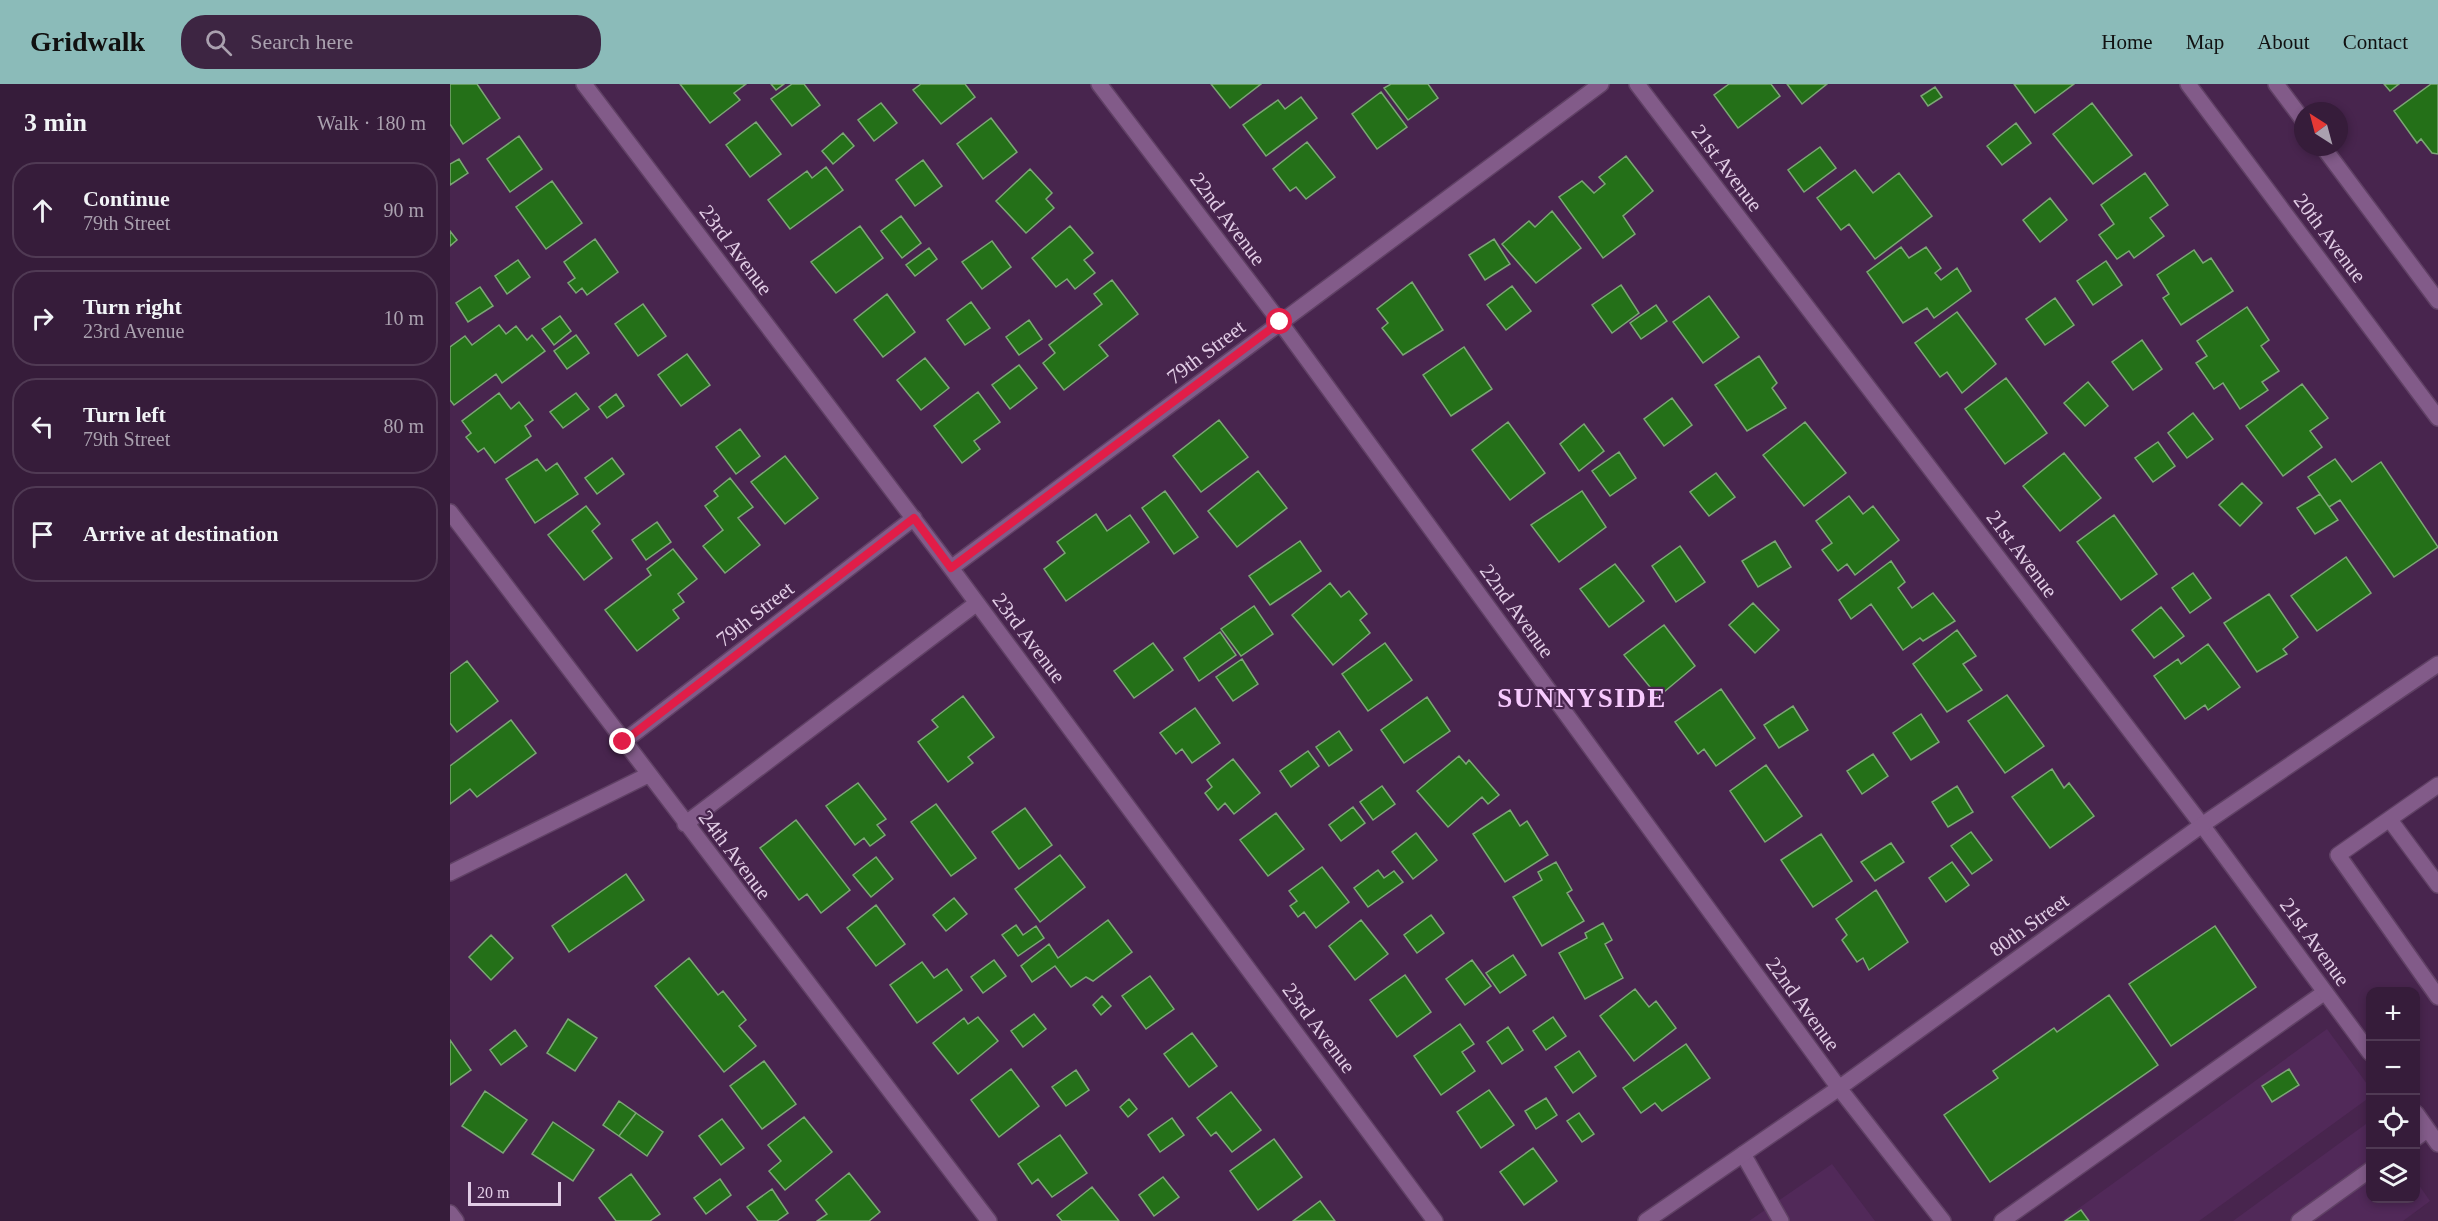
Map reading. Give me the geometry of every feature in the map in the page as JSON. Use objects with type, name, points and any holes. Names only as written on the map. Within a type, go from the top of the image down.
[{"type":"street","name":"23rd Avenue","points":[[584,84],[914,518],[1435,1221]]},
{"type":"street","name":"22nd Avenue","points":[[1099,84],[1280,322],[1839,1088],[1943,1221]]},
{"type":"street","name":"79th Street","points":[[951,568],[1601,84]]},
{"type":"street","name":"21st Avenue","points":[[1637,84],[2202,825],[2366,1048]]},
{"type":"street","name":"20th Avenue","points":[[2188,84],[2438,418]]},
{"type":"street","points":[[2276,84],[2294,108]]},
{"type":"street","points":[[2330,156],[2438,301]]},
{"type":"street","name":"24th Avenue","points":[[450,512],[989,1221]]},
{"type":"street","name":"79th Street","points":[[623,742],[914,518]]},
{"type":"street","points":[[685,824],[977,603]]},
{"type":"street","name":"80th Street","points":[[1646,1221],[1839,1088],[2202,825],[2438,664]]},
{"type":"street","points":[[450,873],[648,775]]},
{"type":"street","points":[[2438,785],[2338,855],[2438,997]]},
{"type":"street","points":[[2390,820],[2438,885]]},
{"type":"street","points":[[2002,1221],[2325,992]]},
{"type":"street","points":[[2421,1134],[2438,1144]]},
{"type":"street","points":[[1743,1155],[1781,1221]]},
{"type":"street","points":[[2299,1221],[2366,1173]]},
{"type":"street","points":[[450,1213],[456,1221]]},
{"type":"shaded area","points":[[2327,1029],[2366,1083],[2366,1100],[2199,1221],[2061,1221]]},
{"type":"shaded area","points":[[2366,1124],[2366,1203],[2420,1203],[2420,1187],[2430,1201],[2403,1221],[2233,1221]]},
{"type":"shaded area","points":[[1832,1164],[1875,1221],[1749,1221]]},
{"type":"building","points":[[450,84],[477,84],[500,118],[463,144],[450,124]]},
{"type":"building","points":[[680,84],[746,84],[734,93],[740,100],[710,123]]},
{"type":"building","points":[[771,84],[784,84],[776,90]]},
{"type":"building","points":[[792,84],[804,84],[820,105],[792,126],[771,99]]},
{"type":"building","points":[[921,84],[965,84],[975,97],[941,124],[913,90]]},
{"type":"building","points":[[1211,84],[1261,84],[1230,108]]},
{"type":"building","points":[[1391,84],[1428,84],[1438,98],[1408,120],[1384,88]]},
{"type":"building","points":[[1729,84],[1771,84],[1780,96],[1738,128],[1714,95]]},
{"type":"building","points":[[1787,84],[1827,84],[1802,104]]},
{"type":"building","points":[[2014,84],[2074,84],[2035,113]]},
{"type":"building","points":[[2384,84],[2399,84],[2390,91]]},
{"type":"building","points":[[2431,84],[2438,84],[2438,154],[2432,153],[2421,139],[2417,143],[2394,111]]},
{"type":"building","points":[[1935,87],[1942,97],[1928,106],[1921,96]]},
{"type":"building","points":[[1381,92],[1407,127],[1377,149],[1352,114]]},
{"type":"building","points":[[1301,97],[1317,118],[1266,156],[1243,125],[1278,100],[1285,109]]},
{"type":"building","points":[[881,103],[897,123],[874,141],[858,120]]},
{"type":"building","points":[[2092,103],[2132,155],[2093,184],[2053,134]]},
{"type":"building","points":[[991,118],[1017,152],[983,179],[957,144]]},
{"type":"building","points":[[756,122],[781,154],[750,177],[726,145]]},
{"type":"building","points":[[2016,123],[2031,143],[2002,165],[1987,146]]},
{"type":"building","points":[[843,133],[854,146],[833,164],[822,151]]},
{"type":"building","points":[[519,136],[542,169],[510,192],[487,159]]},
{"type":"building","points":[[1307,142],[1335,177],[1306,199],[1296,187],[1290,191],[1273,169]]},
{"type":"building","points":[[1820,147],[1836,168],[1804,192],[1788,170]]},
{"type":"building","points":[[1626,156],[1653,191],[1623,216],[1635,234],[1603,258],[1559,197],[1582,181],[1594,193],[1605,184],[1599,177]]},
{"type":"building","points":[[459,159],[468,173],[450,185],[450,164]]},
{"type":"building","points":[[923,160],[942,186],[915,206],[896,180]]},
{"type":"building","points":[[826,167],[843,190],[790,229],[768,200],[807,171],[812,178]]},
{"type":"building","points":[[1030,169],[1052,193],[1046,199],[1054,208],[1026,233],[996,201]]},
{"type":"building","points":[[1855,170],[1873,193],[1899,173],[1932,216],[1875,259],[1849,224],[1841,230],[1817,198]]},
{"type":"building","points":[[2145,173],[2168,205],[2150,218],[2164,236],[2134,258],[2129,251],[2117,259],[2099,235],[2114,224],[2101,205]]},
{"type":"building","points":[[552,181],[582,223],[546,249],[516,207]]},
{"type":"building","points":[[2050,198],[2067,220],[2040,242],[2023,220]]},
{"type":"building","points":[[1552,211],[1581,248],[1536,283],[1502,244],[1529,221],[1535,227]]},
{"type":"building","points":[[901,216],[921,243],[902,258],[881,231]]},
{"type":"building","points":[[860,226],[883,258],[836,293],[811,262]]},
{"type":"building","points":[[1070,226],[1093,253],[1084,260],[1095,273],[1075,289],[1067,279],[1056,287],[1032,258]]},
{"type":"building","points":[[450,231],[457,240],[450,246]]},
{"type":"building","points":[[595,239],[618,272],[587,295],[582,288],[576,293],[568,283],[575,278],[564,262]]},
{"type":"building","points":[[1494,239],[1510,264],[1485,280],[1469,255]]},
{"type":"building","points":[[992,241],[1011,267],[982,289],[962,262]]},
{"type":"building","points":[[1901,247],[1909,258],[1926,247],[1941,268],[1935,273],[1941,280],[1957,268],[1971,291],[1934,318],[1927,308],[1903,323],[1867,272]]},
{"type":"building","points":[[929,248],[937,259],[915,276],[906,265]]},
{"type":"building","points":[[2194,250],[2203,263],[2211,258],[2233,291],[2181,325],[2163,298],[2169,294],[2157,275]]},
{"type":"building","points":[[518,260],[530,277],[507,294],[495,276]]},
{"type":"building","points":[[2106,261],[2122,285],[2093,305],[2077,281]]},
{"type":"building","points":[[1112,280],[1138,314],[1099,345],[1108,356],[1064,390],[1043,363],[1055,353],[1049,345],[1102,304],[1094,294]]},
{"type":"building","points":[[1412,282],[1443,330],[1403,355],[1382,328],[1388,323],[1377,309]]},
{"type":"building","points":[[1621,285],[1639,313],[1612,333],[1592,305]]},
{"type":"building","points":[[1512,286],[1531,311],[1506,330],[1487,305]]},
{"type":"building","points":[[480,287],[493,306],[468,322],[456,303]]},
{"type":"building","points":[[887,294],[915,332],[883,357],[854,320]]},
{"type":"building","points":[[1709,296],[1739,337],[1703,363],[1673,322]]},
{"type":"building","points":[[2055,298],[2074,325],[2045,345],[2026,319]]},
{"type":"building","points":[[971,302],[990,328],[965,345],[947,320]]},
{"type":"building","points":[[643,304],[666,336],[638,356],[615,324]]},
{"type":"building","points":[[1656,305],[1667,321],[1641,339],[1630,323]]},
{"type":"building","points":[[2247,307],[2269,340],[2261,346],[2279,371],[2262,382],[2268,390],[2240,409],[2223,383],[2214,389],[2196,363],[2207,356],[2197,341]]},
{"type":"building","points":[[1957,312],[1996,364],[1962,393],[1947,372],[1940,377],[1915,343]]},
{"type":"building","points":[[560,316],[571,331],[554,345],[542,329]]},
{"type":"building","points":[[1029,320],[1042,339],[1019,355],[1006,337]]},
{"type":"building","points":[[499,325],[506,334],[516,326],[527,340],[532,335],[545,351],[502,383],[496,374],[454,405],[450,400],[450,347],[465,336],[472,345]]},
{"type":"building","points":[[576,335],[589,353],[567,369],[554,351]]},
{"type":"building","points":[[2142,340],[2162,369],[2133,390],[2112,362]]},
{"type":"building","points":[[1464,347],[1492,389],[1451,416],[1423,375]]},
{"type":"building","points":[[687,354],[710,385],[681,406],[658,375]]},
{"type":"building","points":[[1759,356],[1777,383],[1772,388],[1786,408],[1747,431],[1715,385]]},
{"type":"building","points":[[925,358],[949,388],[921,410],[897,380]]},
{"type":"building","points":[[1019,365],[1037,388],[1010,409],[992,385]]},
{"type":"building","points":[[2006,378],[2047,433],[2005,464],[1965,409]]},
{"type":"building","points":[[2088,382],[2108,406],[2085,426],[2064,403]]},
{"type":"building","points":[[2302,384],[2328,418],[2310,431],[2322,447],[2283,476],[2246,426]]},
{"type":"building","points":[[978,392],[1000,422],[974,441],[980,449],[962,463],[934,426]]},
{"type":"building","points":[[499,393],[511,409],[519,402],[533,420],[525,426],[531,436],[495,463],[484,448],[478,452],[466,437],[471,433],[462,421]]},
{"type":"building","points":[[576,393],[589,409],[563,428],[550,412]]},
{"type":"building","points":[[616,394],[624,406],[607,418],[599,407]]},
{"type":"building","points":[[1672,398],[1692,425],[1664,446],[1644,419]]},
{"type":"building","points":[[2193,413],[2213,439],[2187,458],[2168,433]]},
{"type":"building","points":[[1219,420],[1248,457],[1201,492],[1173,456]]},
{"type":"building","points":[[1508,422],[1545,473],[1510,500],[1472,450]]},
{"type":"building","points":[[1805,422],[1846,473],[1804,506],[1763,455]]},
{"type":"building","points":[[1584,424],[1604,451],[1579,471],[1560,444]]},
{"type":"building","points":[[740,429],[760,456],[736,474],[716,447]]},
{"type":"building","points":[[2158,442],[2175,466],[2153,482],[2135,458]]},
{"type":"building","points":[[1619,452],[1636,478],[1610,496],[1592,471]]},
{"type":"building","points":[[2064,453],[2101,498],[2060,531],[2023,486]]},
{"type":"building","points":[[785,456],[818,498],[785,524],[751,482]]},
{"type":"building","points":[[612,458],[624,474],[597,494],[585,478]]},
{"type":"building","points":[[537,459],[546,471],[557,463],[578,494],[535,523],[506,479]]},
{"type":"building","points":[[2335,459],[2352,482],[2381,462],[2438,547],[2394,577],[2340,500],[2329,507],[2308,477]]},
{"type":"building","points":[[1258,471],[1287,508],[1237,547],[1208,511]]},
{"type":"building","points":[[1716,473],[1735,497],[1709,516],[1690,492]]},
{"type":"building","points":[[730,478],[753,507],[738,518],[760,545],[725,573],[703,546],[723,530],[705,506],[718,496],[714,491]]},
{"type":"building","points":[[2242,483],[2262,503],[2240,526],[2219,505]]},
{"type":"building","points":[[1165,491],[1198,537],[1174,554],[1142,508]]},
{"type":"building","points":[[1582,491],[1606,527],[1559,562],[1531,525]]},
{"type":"building","points":[[2320,494],[2338,520],[2315,534],[2297,508]]},
{"type":"building","points":[[1849,496],[1863,514],[1873,506],[1899,540],[1855,575],[1847,564],[1838,571],[1822,550],[1832,543],[1816,521]]},
{"type":"building","points":[[586,506],[600,524],[592,531],[612,558],[584,580],[548,535]]},
{"type":"building","points":[[1096,514],[1107,531],[1130,515],[1149,542],[1066,601],[1044,569],[1065,553],[1057,542]]},
{"type":"building","points":[[2114,515],[2157,574],[2121,600],[2077,542]]},
{"type":"building","points":[[657,522],[671,542],[646,560],[632,540]]},
{"type":"building","points":[[1300,541],[1321,571],[1270,605],[1249,576]]},
{"type":"building","points":[[1775,541],[1791,567],[1758,587],[1742,561]]},
{"type":"building","points":[[1680,546],[1705,582],[1676,602],[1652,566]]},
{"type":"building","points":[[673,549],[697,579],[678,594],[684,602],[673,610],[679,618],[637,651],[605,610],[651,575],[647,569]]},
{"type":"building","points":[[2346,557],[2371,593],[2317,631],[2291,596]]},
{"type":"building","points":[[1891,561],[1905,582],[1898,588],[1912,608],[1933,593],[1955,621],[1923,641],[1920,638],[1903,650],[1871,604],[1851,619],[1839,600]]},
{"type":"building","points":[[1615,564],[1644,601],[1609,627],[1580,589]]},
{"type":"building","points":[[2193,573],[2211,598],[2190,613],[2172,588]]},
{"type":"building","points":[[1330,583],[1341,597],[1349,591],[1367,614],[1360,620],[1370,633],[1333,665],[1292,615]]},
{"type":"building","points":[[2269,594],[2298,637],[2283,649],[2287,654],[2257,672],[2224,623]]},
{"type":"building","points":[[1753,603],[1779,630],[1755,653],[1729,625]]},
{"type":"building","points":[[1254,606],[1273,634],[1241,656],[1221,629]]},
{"type":"building","points":[[2161,607],[2184,636],[2154,658],[2132,630]]},
{"type":"building","points":[[1664,625],[1695,666],[1658,697],[1624,655]]},
{"type":"building","points":[[1957,630],[1976,656],[1963,664],[1982,690],[1947,712],[1913,664]]},
{"type":"building","points":[[1220,632],[1236,655],[1199,681],[1184,658]]},
{"type":"building","points":[[1153,643],[1173,670],[1134,698],[1114,671]]},
{"type":"building","points":[[1385,643],[1412,680],[1368,711],[1342,674]]},
{"type":"building","points":[[2208,644],[2240,687],[2208,710],[2205,705],[2185,719],[2154,676],[2178,659],[2181,664]]},
{"type":"building","points":[[1242,659],[1258,684],[1233,701],[1216,677]]},
{"type":"building","points":[[467,661],[498,701],[457,732],[450,723],[450,674]]},
{"type":"building","points":[[1721,689],[1755,738],[1716,766],[1704,749],[1698,754],[1675,722]]},
{"type":"building","points":[[2007,695],[2044,746],[2005,773],[1968,721]]},
{"type":"building","points":[[963,696],[994,737],[968,757],[973,763],[948,782],[918,742],[938,727],[932,720]]},
{"type":"building","points":[[1427,697],[1450,731],[1404,763],[1381,730]]},
{"type":"building","points":[[1793,706],[1808,730],[1779,748],[1764,725]]},
{"type":"building","points":[[1195,708],[1220,743],[1192,763],[1182,749],[1176,754],[1160,733]]},
{"type":"building","points":[[1921,714],[1939,742],[1911,760],[1893,733]]},
{"type":"building","points":[[511,720],[536,753],[477,797],[470,789],[450,804],[450,766]]},
{"type":"building","points":[[1339,731],[1352,750],[1329,766],[1316,747]]},
{"type":"building","points":[[1308,751],[1319,766],[1291,787],[1280,771]]},
{"type":"building","points":[[1873,754],[1888,776],[1862,794],[1847,771]]},
{"type":"building","points":[[1459,756],[1466,764],[1469,760],[1499,795],[1488,804],[1482,797],[1448,827],[1417,791]]},
{"type":"building","points":[[1233,759],[1260,793],[1234,814],[1225,803],[1218,810],[1205,793],[1212,787],[1207,780]]},
{"type":"building","points":[[1766,765],[1802,816],[1765,842],[1730,791]]},
{"type":"building","points":[[2052,769],[2064,788],[2069,783],[2094,816],[2050,848],[2012,797]]},
{"type":"building","points":[[858,783],[886,819],[877,825],[885,835],[870,846],[864,838],[855,845],[826,806]]},
{"type":"building","points":[[1382,786],[1395,804],[1373,820],[1360,802]]},
{"type":"building","points":[[1957,786],[1973,812],[1948,827],[1932,802]]},
{"type":"building","points":[[936,804],[976,858],[951,876],[911,822]]},
{"type":"building","points":[[1353,807],[1365,823],[1341,841],[1329,825]]},
{"type":"building","points":[[1025,808],[1052,845],[1019,869],[992,832]]},
{"type":"building","points":[[1510,810],[1520,826],[1527,821],[1548,855],[1505,882],[1473,834]]},
{"type":"building","points":[[1276,813],[1304,849],[1268,876],[1240,840]]},
{"type":"building","points":[[796,820],[850,890],[821,913],[807,894],[799,900],[760,848]]},
{"type":"building","points":[[1971,832],[1992,860],[1972,874],[1951,846]]},
{"type":"building","points":[[1416,833],[1437,860],[1413,879],[1392,852]]},
{"type":"building","points":[[1821,834],[1852,881],[1813,907],[1781,860]]},
{"type":"building","points":[[1891,843],[1904,862],[1875,881],[1861,862]]},
{"type":"building","points":[[1060,855],[1085,887],[1040,922],[1015,889]]},
{"type":"building","points":[[876,857],[893,879],[871,897],[853,875]]},
{"type":"building","points":[[1556,862],[1572,890],[1567,893],[1584,921],[1542,946],[1513,897],[1542,880],[1538,872]]},
{"type":"building","points":[[1952,862],[1969,885],[1946,902],[1929,878]]},
{"type":"building","points":[[1322,867],[1349,902],[1316,928],[1304,912],[1298,917],[1290,906],[1297,901],[1289,891]]},
{"type":"building","points":[[1378,870],[1384,878],[1394,871],[1403,882],[1368,907],[1354,888]]},
{"type":"building","points":[[626,874],[644,900],[569,952],[552,926]]},
{"type":"building","points":[[1876,890],[1908,942],[1869,970],[1863,958],[1857,962],[1842,940],[1847,935],[1836,919]]},
{"type":"building","points":[[954,898],[967,914],[946,931],[933,915]]},
{"type":"building","points":[[876,905],[905,944],[876,966],[847,928]]},
{"type":"building","points":[[1431,915],[1444,933],[1417,953],[1404,935]]},
{"type":"building","points":[[1108,920],[1132,952],[1093,981],[1086,977],[1071,987],[1055,966],[1032,982],[1021,966],[1049,944],[1058,958]]},
{"type":"building","points":[[1361,920],[1388,954],[1355,980],[1329,946]]},
{"type":"building","points":[[1603,923],[1612,940],[1605,944],[1623,978],[1585,999],[1559,953],[1587,938],[1585,933]]},
{"type":"building","points":[[1016,925],[1023,935],[1036,926],[1044,938],[1018,956],[1002,935]]},
{"type":"building","points":[[2215,926],[2256,987],[2171,1046],[2129,984]]},
{"type":"building","points":[[491,935],[513,958],[491,980],[469,957]]},
{"type":"building","points":[[1513,955],[1526,975],[1500,993],[1486,973]]},
{"type":"building","points":[[689,958],[718,995],[723,991],[746,1020],[739,1026],[756,1046],[724,1072],[655,986]]},
{"type":"building","points":[[994,960],[1006,976],[983,993],[971,977]]},
{"type":"building","points":[[1472,960],[1491,986],[1465,1005],[1446,979]]},
{"type":"building","points":[[922,962],[934,978],[947,969],[962,990],[917,1023],[890,985]]},
{"type":"building","points":[[1405,975],[1431,1012],[1397,1037],[1370,1000]]},
{"type":"building","points":[[1150,976],[1174,1009],[1146,1029],[1122,996]]},
{"type":"building","points":[[1635,989],[1649,1007],[1656,1001],[1676,1028],[1634,1061],[1600,1016]]},
{"type":"building","points":[[2109,995],[2158,1065],[1990,1182],[1944,1115],[1998,1078],[1993,1071],[2054,1028],[2057,1032]]},
{"type":"building","points":[[1102,996],[1111,1006],[1101,1015],[1093,1005]]},
{"type":"building","points":[[1034,1014],[1046,1029],[1023,1047],[1011,1031]]},
{"type":"building","points":[[978,1017],[998,1041],[958,1074],[933,1043],[964,1018],[968,1024]]},
{"type":"building","points":[[1553,1017],[1566,1036],[1546,1050],[1533,1031]]},
{"type":"building","points":[[568,1019],[597,1038],[575,1071],[547,1053]]},
{"type":"building","points":[[1460,1024],[1474,1044],[1462,1052],[1475,1071],[1441,1095],[1414,1056]]},
{"type":"building","points":[[1508,1027],[1523,1050],[1502,1064],[1487,1042]]},
{"type":"building","points":[[515,1030],[527,1046],[501,1065],[490,1050]]},
{"type":"building","points":[[1192,1033],[1217,1066],[1189,1087],[1164,1054]]},
{"type":"building","points":[[450,1040],[471,1070],[450,1085]]},
{"type":"building","points":[[1686,1044],[1710,1078],[1662,1111],[1655,1103],[1641,1113],[1623,1088]]},
{"type":"building","points":[[1579,1051],[1596,1076],[1573,1093],[1555,1067]]},
{"type":"building","points":[[764,1061],[796,1104],[762,1129],[730,1086]]},
{"type":"building","points":[[1011,1069],[1039,1106],[999,1137],[971,1100]]},
{"type":"building","points":[[2289,1069],[2299,1085],[2272,1102],[2262,1086]]},
{"type":"building","points":[[1076,1070],[1089,1090],[1066,1106],[1052,1087]]},
{"type":"building","points":[[1489,1090],[1514,1125],[1481,1148],[1457,1112]]},
{"type":"building","points":[[485,1091],[527,1120],[503,1153],[462,1126]]},
{"type":"building","points":[[1231,1092],[1261,1130],[1232,1152],[1216,1132],[1211,1136],[1197,1118]]},
{"type":"building","points":[[1546,1098],[1557,1115],[1536,1129],[1525,1111]]},
{"type":"building","points":[[1129,1099],[1137,1109],[1128,1117],[1120,1107]]},
{"type":"building","points":[[619,1101],[636,1113],[619,1136],[603,1125]]},
{"type":"building","points":[[636,1113],[663,1132],[647,1156],[619,1136]]},
{"type":"building","points":[[1579,1113],[1594,1134],[1582,1142],[1567,1121]]},
{"type":"building","points":[[804,1117],[832,1152],[785,1190],[769,1171],[781,1161],[768,1145]]},
{"type":"building","points":[[1172,1118],[1184,1135],[1160,1152],[1148,1135]]},
{"type":"building","points":[[722,1119],[744,1148],[721,1165],[699,1136]]},
{"type":"building","points":[[553,1122],[594,1150],[573,1181],[532,1154]]},
{"type":"building","points":[[1060,1135],[1087,1173],[1052,1197],[1038,1179],[1032,1184],[1018,1164]]},
{"type":"building","points":[[1274,1139],[1302,1177],[1258,1210],[1230,1171]]},
{"type":"building","points":[[1533,1148],[1557,1181],[1524,1205],[1500,1172]]},
{"type":"building","points":[[849,1173],[880,1212],[869,1221],[817,1221],[827,1214],[816,1200]]},
{"type":"building","points":[[631,1174],[660,1214],[650,1221],[616,1221],[599,1198]]},
{"type":"building","points":[[1163,1177],[1179,1197],[1154,1216],[1139,1195]]},
{"type":"building","points":[[720,1179],[731,1195],[706,1214],[694,1198]]},
{"type":"building","points":[[1092,1187],[1119,1221],[1062,1221],[1057,1215]]},
{"type":"building","points":[[772,1189],[788,1213],[777,1221],[758,1221],[747,1207]]},
{"type":"building","points":[[1320,1201],[1335,1221],[1293,1221]]},
{"type":"building","points":[[2081,1210],[2089,1221],[2065,1221]]},
{"type":"district","name":"SUNNYSIDE","points":[[1582,698]]},
{"type":"route","points":[[623,742],[914,518],[951,568],[1280,322]]}]
